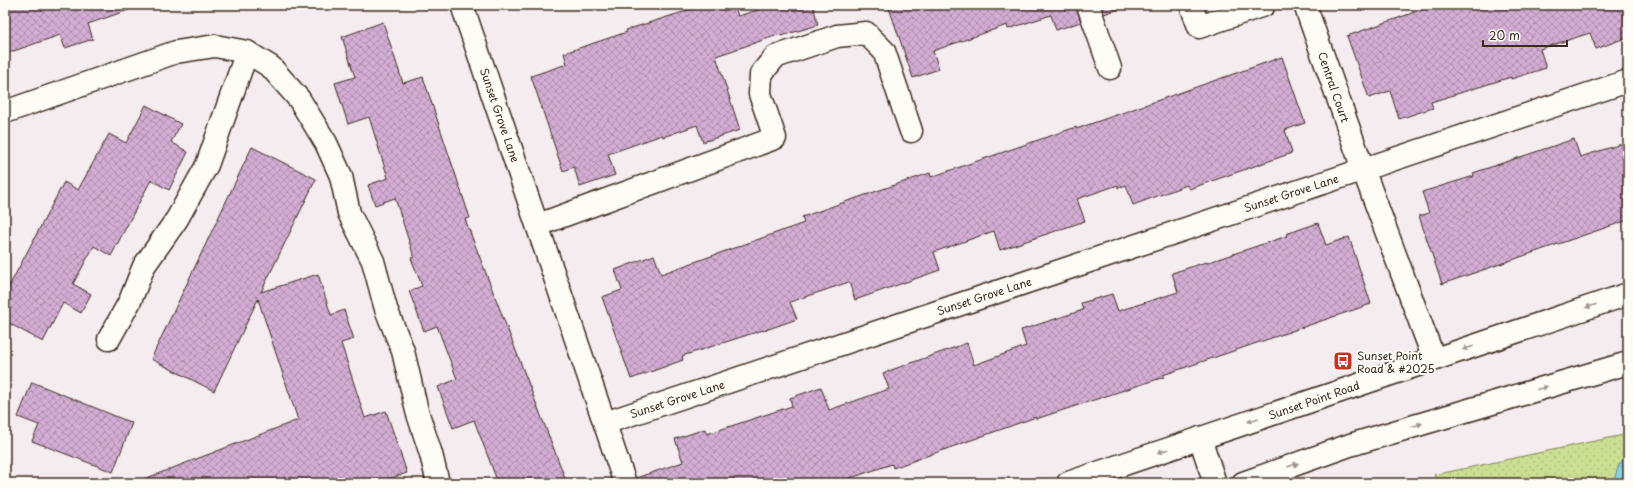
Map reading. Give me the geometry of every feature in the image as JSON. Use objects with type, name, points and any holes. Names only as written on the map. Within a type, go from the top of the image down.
[{"type":"street","name":"Sunset Grove Lane","points":[[462,5],[625,483]]},
{"type":"street","points":[[1088,5],[1110,68]]},
{"type":"street","points":[[1191,5],[1198,27],[1264,5]]},
{"type":"street","name":"Central Court","points":[[1305,5],[1363,169]]},
{"type":"street","points":[[538,225],[775,138],[760,94],[761,74],[775,57],[837,36],[866,33],[884,51],[911,131]]},
{"type":"street","points":[[5,112],[176,52],[215,46],[247,52],[270,67],[299,99],[326,143],[341,176],[349,213],[372,261],[386,309],[403,351],[417,411],[431,454],[438,483]]},
{"type":"street","points":[[109,339],[130,301],[144,266],[177,219],[206,165],[247,52]]},
{"type":"street","name":"Sunset Grove Lane","points":[[605,423],[1628,81]]},
{"type":"street","points":[[1363,169],[1434,359]]},
{"type":"street","name":"Sunset Point Road","points":[[1068,483],[1628,294]]},
{"type":"street","points":[[1243,483],[1350,445],[1628,363]]},
{"type":"street","points":[[1200,438],[1215,483]]},
{"type":"green space","points":[[1628,434],[1628,454],[1619,465],[1613,483],[1437,483],[1434,475]]},
{"type":"water","points":[[1628,454],[1628,483],[1613,483],[1619,465]]},
{"type":"building","points":[[5,5],[134,5],[134,8],[88,24],[93,39],[65,48],[60,35],[5,54]]},
{"type":"building","points":[[705,5],[734,5],[738,16],[774,5],[813,5],[818,25],[781,36],[781,34],[716,56],[740,130],[703,142],[697,125],[663,137],[662,135],[608,154],[615,175],[580,187],[574,167],[563,171],[531,76],[567,64],[564,53],[627,32],[626,30]]},
{"type":"building","points":[[888,5],[1076,5],[1081,22],[1056,30],[1051,15],[1008,29],[1007,25],[933,51],[939,69],[913,78]]},
{"type":"building","points":[[1101,5],[1118,5],[1119,9],[1104,14]]},
{"type":"building","points":[[1435,5],[1628,5],[1628,37],[1596,49],[1590,33],[1540,49],[1546,68],[1511,79],[1511,77],[1431,102],[1433,108],[1399,119],[1390,91],[1369,98],[1347,36]]},
{"type":"building","points":[[383,22],[403,83],[423,77],[470,218],[465,219],[567,483],[498,483],[474,420],[453,428],[438,387],[457,379],[437,326],[424,331],[409,291],[422,286],[411,258],[414,257],[395,198],[375,205],[368,185],[388,178],[369,117],[348,124],[335,83],[355,77],[342,37]]},
{"type":"building","points":[[1282,57],[1305,123],[1285,130],[1292,153],[1189,189],[1187,185],[1133,205],[1126,185],[1118,188],[1118,185],[1077,199],[1085,221],[1000,250],[994,231],[934,252],[940,270],[855,300],[849,282],[790,302],[797,319],[682,356],[683,360],[631,379],[602,297],[622,290],[615,270],[654,255],[661,274],[804,223],[802,217],[836,205],[930,173],[931,177],[1076,127],[1076,129]]},
{"type":"building","points":[[146,105],[181,124],[171,142],[188,152],[169,190],[151,180],[111,256],[94,246],[73,284],[91,294],[81,313],[63,303],[43,342],[5,321],[5,294],[64,182],[78,190],[109,134],[126,143]]},
{"type":"building","points":[[1574,139],[1580,157],[1628,142],[1628,220],[1442,284],[1419,216],[1429,213],[1422,192],[1474,176],[1473,173]]},
{"type":"building","points":[[252,147],[316,179],[261,292],[318,274],[331,315],[344,310],[354,339],[341,343],[365,418],[386,411],[407,473],[376,483],[140,483],[139,481],[298,420],[258,299],[214,391],[151,359]]},
{"type":"building","points":[[1318,223],[1326,245],[1349,237],[1371,304],[1163,375],[1164,377],[1036,419],[1036,417],[893,468],[892,464],[836,483],[637,483],[636,478],[683,462],[675,439],[705,429],[707,434],[792,406],[790,398],[821,387],[829,410],[889,389],[883,373],[967,343],[974,365],[1026,346],[1021,330],[1083,310],[1081,303],[1112,294],[1118,311],[1178,292],[1172,273],[1287,236],[1286,234]]},
{"type":"building","points":[[32,382],[132,423],[113,472],[32,441],[39,425],[18,417]]},
{"type":"place","name":"Sunset Point Road & #2025","points":[[1343,361]]}]
